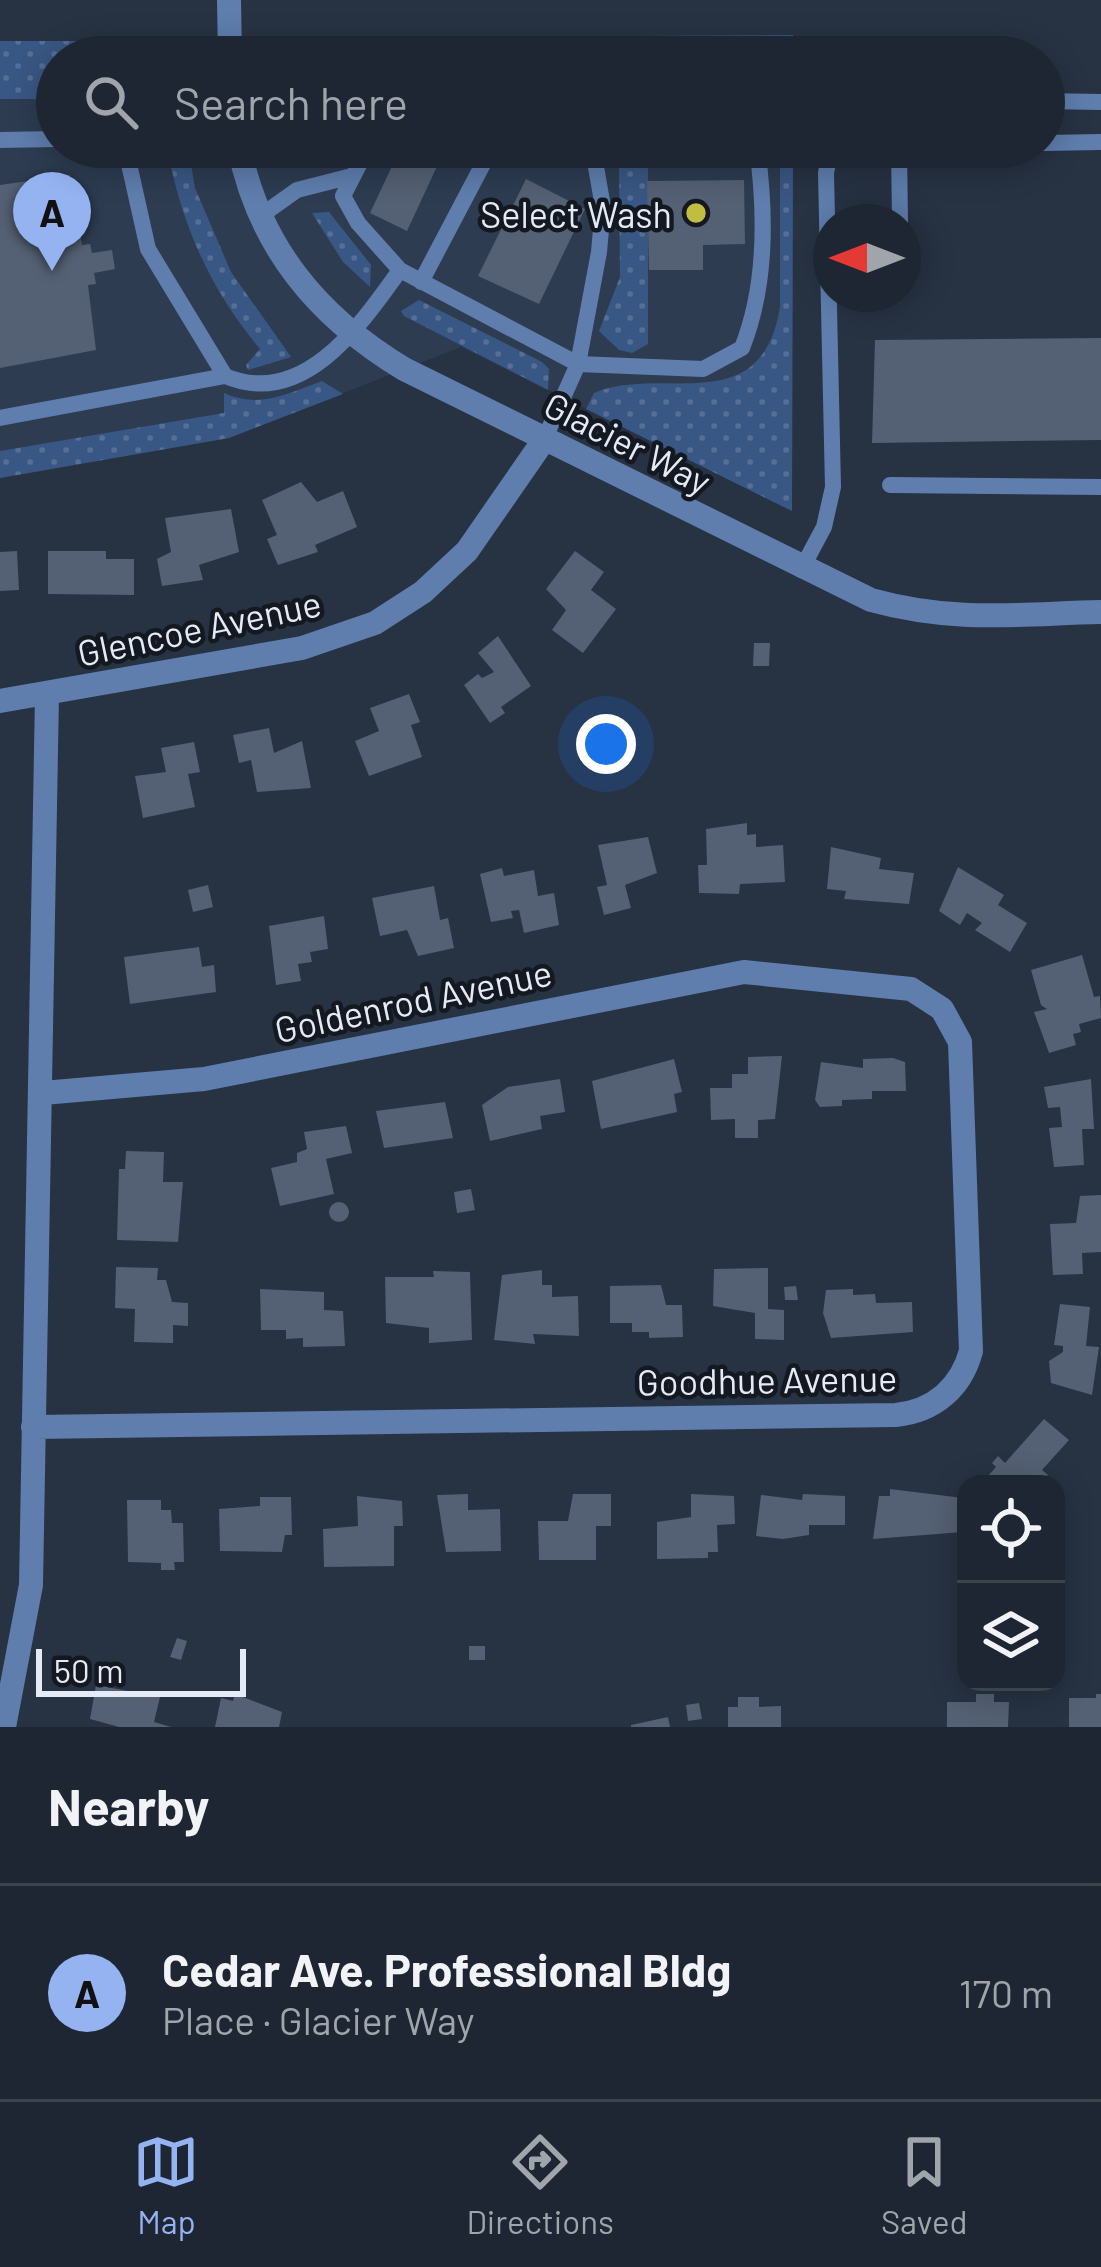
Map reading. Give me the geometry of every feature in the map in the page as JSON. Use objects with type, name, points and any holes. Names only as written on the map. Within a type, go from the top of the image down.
[{"type":"street","points":[[229,0],[230,36]]},
{"type":"street","name":"Glacier Way","points":[[244,168],[259,217],[305,292],[353,336],[404,369],[801,570],[871,600],[927,614],[983,620],[1101,612]]},
{"type":"street","name":"Glencoe Avenue","points":[[0,701],[302,648],[375,623],[448,572],[478,540],[544,440]]},
{"type":"street","points":[[4,1727],[31,1585],[44,1093],[47,695]]},
{"type":"street","name":"Goldenrod Avenue","points":[[44,1093],[204,1079],[700,978],[744,972],[796,975]]},
{"type":"street","name":"Goodhue Avenue","points":[[33,1427],[896,1415],[925,1408],[950,1391],[971,1351],[960,1042],[951,1019],[923,992],[796,975]]},
{"type":"lane","points":[[1065,101],[1101,102]]},
{"type":"lane","points":[[0,140],[36,139]]},
{"type":"lane","points":[[1065,143],[1101,142]]},
{"type":"lane","points":[[130,168],[148,249],[226,376]]},
{"type":"lane","points":[[356,168],[344,196],[358,223],[400,270],[578,364],[703,369],[742,348],[757,311],[763,251],[758,168]]},
{"type":"lane","points":[[421,281],[481,168]]},
{"type":"lane","points":[[544,440],[578,364],[603,207],[597,168]]},
{"type":"lane","points":[[801,570],[824,527],[832,487],[827,168]]},
{"type":"lane","points":[[899,168],[900,204]]},
{"type":"lane","points":[[259,217],[297,190],[352,176]]},
{"type":"lane","points":[[0,418],[226,376],[267,388],[353,336],[400,270]]},
{"type":"lane","points":[[890,484],[1101,487]]},
{"type":"shaded area","points":[[0,41],[36,41],[36,99],[0,99]]},
{"type":"shaded area","points":[[0,42],[36,45],[36,168],[793,168],[792,511],[461,347],[229,438],[0,478]]},
{"type":"shaded area","points":[[172,168],[192,168],[195,188],[231,272],[291,357],[248,370],[246,365],[260,349],[212,279],[180,203]]},
{"type":"shaded area","points":[[619,168],[647,168],[648,344],[632,353],[619,350],[599,331],[620,277]]},
{"type":"shaded area","points":[[780,168],[793,168],[792,511],[586,409],[594,393],[621,386],[731,377],[753,365],[769,343],[780,307]]},
{"type":"shaded area","points":[[329,212],[371,265],[370,287],[343,262],[312,213]]},
{"type":"shaded area","points":[[419,300],[542,362],[549,369],[548,390],[404,316],[401,311]]},
{"type":"shaded area","points":[[322,381],[343,394],[229,438],[0,478],[0,451],[224,413],[224,393],[261,400]]},
{"type":"building","points":[[391,168],[436,168],[407,231],[370,213]]},
{"type":"building","points":[[70,175],[73,228],[79,227],[82,245],[90,244],[92,253],[112,250],[115,269],[94,273],[96,284],[88,285],[96,350],[0,368],[0,185]]},
{"type":"building","points":[[526,179],[585,209],[539,304],[478,276]]},
{"type":"building","name":"Select Wash","points":[[744,180],[745,244],[703,245],[703,270],[649,270],[647,181]]},
{"type":"building","points":[[1101,338],[1101,440],[872,443],[875,340]]},
{"type":"building","points":[[301,482],[317,502],[343,491],[357,527],[315,545],[318,552],[278,565],[267,539],[277,535],[262,500]]},
{"type":"building","points":[[231,509],[239,552],[199,565],[203,580],[162,586],[157,559],[171,552],[165,518]]},
{"type":"building","points":[[17,551],[19,590],[0,591],[0,552]]},
{"type":"building","points":[[48,551],[106,551],[106,559],[134,559],[134,595],[48,594]]},
{"type":"building","points":[[575,551],[604,572],[591,590],[616,609],[583,653],[552,630],[566,610],[546,589]]},
{"type":"building","points":[[498,636],[531,686],[501,707],[505,713],[490,723],[464,685],[478,674],[482,678],[494,672],[478,653]]},
{"type":"building","points":[[754,643],[770,643],[769,666],[753,666]]},
{"type":"building","points":[[409,694],[420,722],[411,725],[422,757],[369,776],[355,741],[379,731],[370,708]]},
{"type":"building","points":[[269,728],[274,753],[302,741],[311,788],[257,792],[251,760],[239,763],[233,735]]},
{"type":"building","points":[[194,742],[200,772],[188,774],[195,807],[143,818],[135,776],[166,772],[161,748]]},
{"type":"building","points":[[747,823],[747,835],[756,834],[756,847],[783,845],[785,882],[740,884],[739,894],[699,893],[698,865],[707,865],[706,829]]},
{"type":"building","points":[[648,837],[657,873],[625,885],[631,908],[604,915],[597,887],[607,885],[598,845]]},
{"type":"building","points":[[831,847],[881,858],[879,869],[914,873],[909,904],[844,899],[846,891],[827,889]]},
{"type":"building","points":[[958,867],[1004,895],[998,905],[1027,923],[1010,952],[975,930],[982,923],[967,913],[960,925],[939,911]]},
{"type":"building","points":[[502,868],[504,876],[534,870],[538,896],[554,893],[559,925],[524,933],[519,910],[511,911],[513,918],[491,922],[480,874]]},
{"type":"building","points":[[208,885],[213,907],[193,912],[188,890]]},
{"type":"building","points":[[434,886],[440,920],[448,918],[454,948],[418,956],[407,930],[380,936],[372,898]]},
{"type":"building","points":[[324,916],[328,949],[310,952],[312,962],[298,964],[301,981],[276,985],[269,926]]},
{"type":"building","points":[[199,947],[202,967],[214,965],[216,992],[130,1004],[124,957]]},
{"type":"building","points":[[1082,955],[1094,997],[1100,996],[1101,1018],[1079,1024],[1081,1032],[1073,1034],[1076,1045],[1049,1053],[1034,1012],[1047,1009],[1041,1005],[1031,970]]},
{"type":"building","points":[[782,1056],[775,1119],[758,1120],[758,1138],[735,1138],[735,1119],[711,1120],[710,1088],[732,1088],[732,1074],[748,1074],[748,1057]]},
{"type":"building","points":[[674,1059],[682,1092],[674,1094],[677,1112],[601,1129],[592,1081]]},
{"type":"building","points":[[863,1059],[905,1062],[906,1091],[872,1091],[872,1099],[842,1100],[842,1106],[820,1107],[815,1100],[821,1062],[863,1068]]},
{"type":"building","points":[[560,1079],[565,1112],[540,1116],[542,1129],[490,1141],[482,1105],[508,1087]]},
{"type":"building","points":[[1091,1079],[1094,1129],[1082,1129],[1084,1165],[1054,1167],[1049,1128],[1062,1127],[1060,1107],[1048,1108],[1044,1087]]},
{"type":"building","points":[[445,1102],[453,1138],[384,1148],[376,1111]]},
{"type":"building","points":[[346,1126],[352,1153],[326,1159],[334,1194],[280,1206],[271,1168],[297,1162],[297,1153],[307,1149],[304,1132]]},
{"type":"building","points":[[126,1151],[164,1152],[163,1182],[183,1182],[178,1242],[117,1240],[119,1169],[125,1169]]},
{"type":"building","points":[[471,1189],[475,1210],[457,1213],[454,1192]]},
{"type":"building","points":[[1101,1195],[1101,1252],[1082,1253],[1083,1274],[1053,1275],[1050,1224],[1076,1223],[1080,1196]]},
{"type":"building","points":[[339,1202],[349,1212],[339,1222],[329,1212]]},
{"type":"building","points":[[116,1267],[158,1268],[157,1280],[166,1280],[172,1302],[188,1303],[188,1326],[173,1325],[173,1343],[134,1342],[135,1309],[115,1308]]},
{"type":"building","points":[[768,1268],[768,1309],[784,1310],[784,1340],[755,1339],[755,1313],[713,1306],[714,1269]]},
{"type":"building","points":[[542,1270],[542,1285],[552,1285],[552,1297],[578,1296],[579,1336],[533,1334],[535,1344],[494,1340],[502,1275]]},
{"type":"building","points":[[433,1271],[470,1272],[472,1340],[429,1343],[429,1328],[386,1323],[385,1277],[434,1277]]},
{"type":"building","points":[[661,1285],[666,1305],[682,1305],[683,1337],[649,1338],[649,1332],[632,1332],[632,1323],[610,1323],[610,1286]]},
{"type":"building","points":[[796,1286],[798,1300],[785,1300],[784,1287]]},
{"type":"building","points":[[260,1289],[324,1292],[324,1310],[343,1311],[345,1346],[303,1347],[303,1338],[286,1339],[286,1330],[261,1330]]},
{"type":"building","points":[[853,1289],[853,1295],[875,1294],[876,1303],[912,1302],[913,1332],[831,1338],[823,1313],[826,1290]]},
{"type":"building","points":[[1060,1304],[1090,1307],[1086,1346],[1099,1347],[1092,1395],[1051,1383],[1049,1361],[1063,1352],[1063,1346],[1054,1345]]},
{"type":"building","points":[[1044,1419],[1069,1440],[1042,1470],[1048,1475],[989,1475],[998,1456],[1005,1463]]},
{"type":"building","points":[[890,1489],[957,1497],[957,1532],[873,1539],[879,1496],[890,1496]]},
{"type":"building","points":[[468,1494],[468,1510],[500,1509],[501,1551],[446,1552],[437,1495]]},
{"type":"building","points":[[573,1494],[611,1494],[611,1526],[596,1526],[596,1560],[539,1560],[538,1521],[568,1521]]},
{"type":"building","points":[[691,1494],[734,1496],[735,1524],[717,1525],[718,1552],[708,1552],[708,1558],[657,1559],[657,1522],[691,1517]]},
{"type":"building","points":[[803,1494],[845,1496],[845,1525],[809,1525],[809,1535],[783,1539],[756,1536],[761,1495],[802,1500]]},
{"type":"building","points":[[357,1496],[402,1501],[403,1526],[394,1526],[394,1566],[324,1567],[323,1529],[358,1526]]},
{"type":"building","points":[[260,1497],[291,1497],[292,1535],[285,1535],[282,1552],[220,1551],[219,1509],[260,1506]]},
{"type":"building","points":[[127,1500],[161,1500],[161,1510],[171,1510],[172,1523],[183,1523],[184,1562],[174,1562],[175,1570],[161,1570],[161,1563],[128,1562]]},
{"type":"building","points":[[177,1638],[187,1641],[181,1660],[170,1657]]},
{"type":"building","points":[[469,1646],[485,1646],[485,1660],[469,1660]]},
{"type":"building","points":[[96,1685],[160,1697],[154,1722],[171,1727],[119,1727],[90,1719]]},
{"type":"building","points":[[235,1694],[282,1712],[279,1727],[215,1727],[221,1698],[233,1701]]},
{"type":"building","points":[[976,1694],[994,1694],[994,1702],[1009,1702],[1008,1727],[947,1727],[947,1702],[976,1702]]},
{"type":"building","points":[[1101,1694],[1101,1727],[1069,1727],[1069,1698],[1096,1698]]},
{"type":"building","points":[[738,1697],[759,1697],[759,1707],[781,1706],[781,1727],[728,1727],[728,1707],[738,1707]]},
{"type":"building","points":[[699,1703],[702,1719],[688,1721],[686,1705]]},
{"type":"building","points":[[668,1717],[670,1727],[631,1727],[631,1725]]},
{"type":"place","name":"Select Wash","points":[[696,213]]},
{"type":"place","name":"Cedar Ave. Professional Bldg","points":[[52,271]]}]
